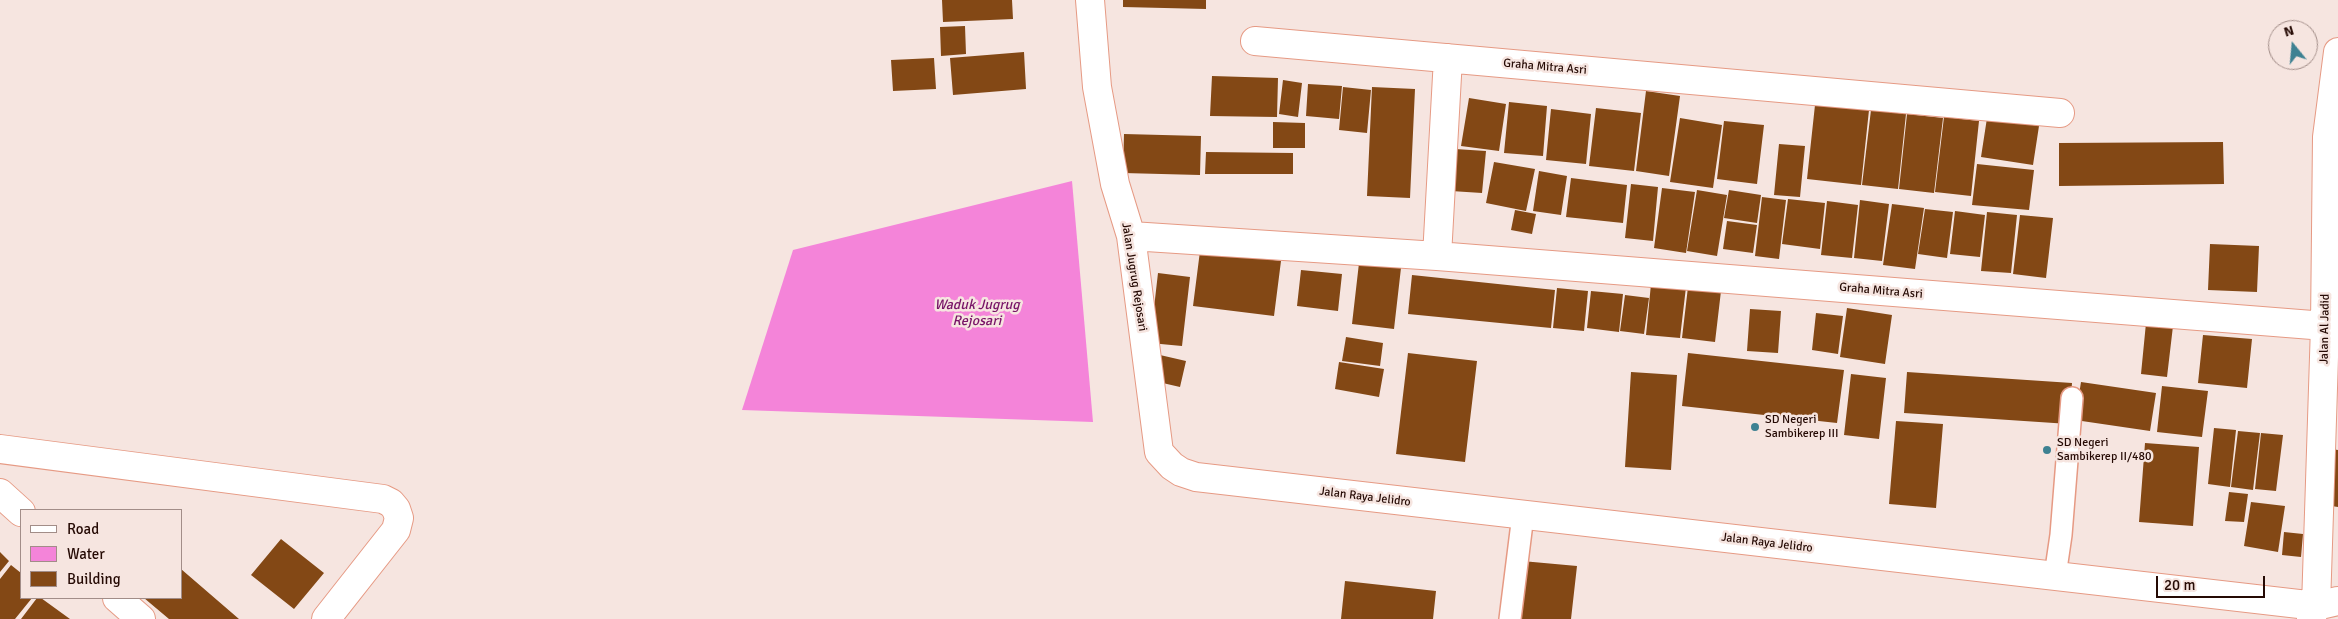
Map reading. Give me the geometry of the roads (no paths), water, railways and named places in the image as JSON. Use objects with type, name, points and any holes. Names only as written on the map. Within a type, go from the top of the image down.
[{"type":"street","name":"Jalan Jugrug Rejosari","points":[[1090,0],[1097,87],[1115,184],[1131,236],[1159,452],[1172,466],[1196,477]]},
{"type":"street","name":"Graha Mitra Asri","points":[[1255,41],[2060,113]]},
{"type":"street","name":"Jalan Al Jadid","points":[[2322,609],[2327,137],[2338,52]]},
{"type":"street","points":[[1437,256],[1448,58]]},
{"type":"street","name":"Graha Mitra Asri","points":[[1131,236],[1437,256],[2325,326]]},
{"type":"street","points":[[0,449],[383,498],[392,503],[399,518],[396,530],[326,619]]},
{"type":"street","name":"Jalan Raya Jelidro","points":[[1196,477],[2054,576],[2322,609]]},
{"type":"street","points":[[0,493],[20,511]]},
{"type":"street","points":[[118,599],[141,619]]},
{"type":"lane","points":[[2054,576],[2061,535],[2072,398]]},
{"type":"lane","points":[[1510,619],[1524,515]]},
{"type":"water","name":"Waduk Jugrug Rejosari","points":[[1072,181],[1093,422],[742,410],[793,250]]},
{"type":"place","name":"SD Negeri Sambikerep III","points":[[1755,427]]},
{"type":"place","name":"SD Negeri Sambikerep II/480","points":[[2047,450]]}]
